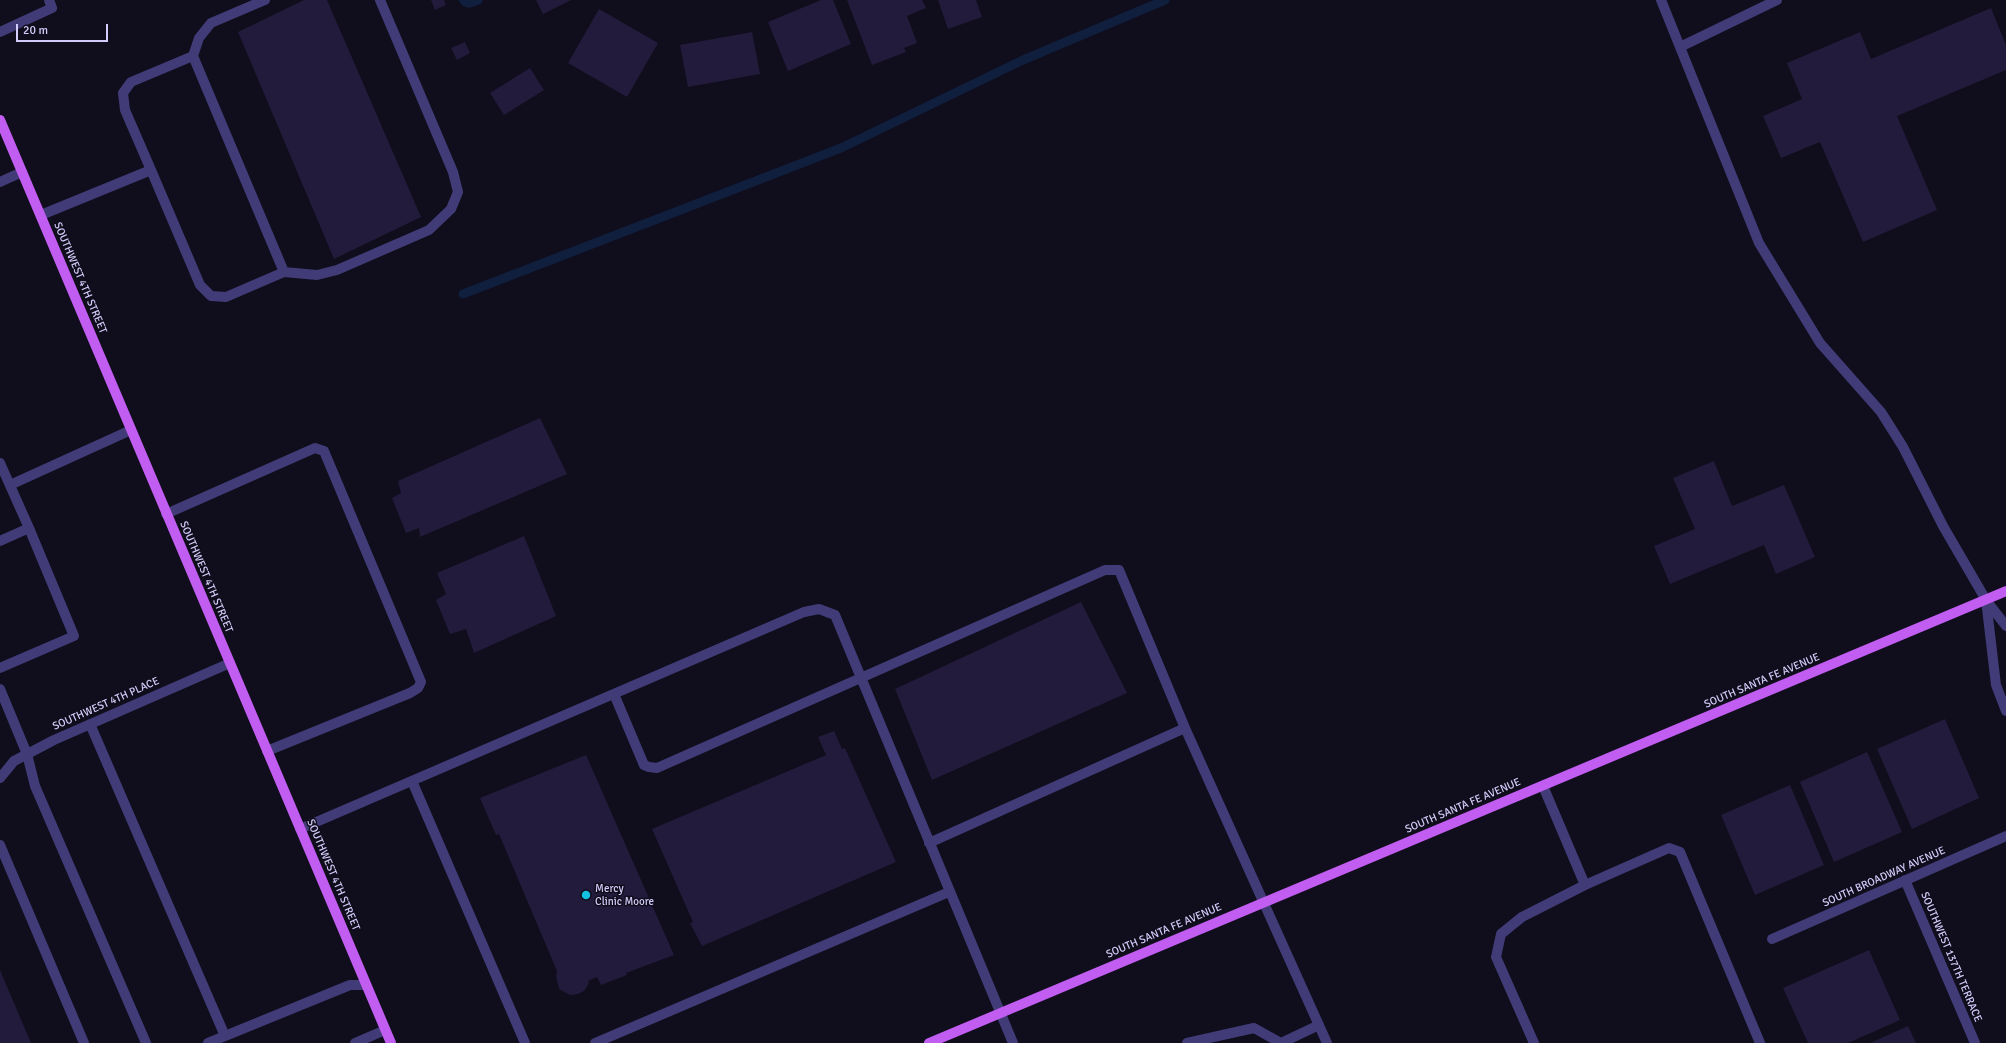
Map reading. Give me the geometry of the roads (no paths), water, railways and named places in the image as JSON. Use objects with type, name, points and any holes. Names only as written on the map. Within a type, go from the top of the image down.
[{"type":"main road","name":"SOUTHWEST 4TH STREET","points":[[0,120],[391,1043]]},
{"type":"main road","name":"SOUTH SANTA FE AVENUE","points":[[929,1043],[2006,591]]},
{"type":"street","points":[[0,32],[52,8],[49,0]]},
{"type":"street","points":[[265,0],[211,23],[199,38],[193,56],[284,272]]},
{"type":"street","points":[[193,56],[131,82],[123,93],[125,110],[200,285],[211,296],[226,297],[284,272],[317,275],[337,270],[429,230],[451,210],[458,192],[453,172],[380,0]]},
{"type":"street","points":[[1661,0],[1759,242],[1820,343],[1881,412],[1903,447],[1943,526],[1986,600],[2006,626]]},
{"type":"street","points":[[1680,47],[1777,0]]},
{"type":"street","points":[[41,215],[152,170]]},
{"type":"street","points":[[0,182],[22,172]]},
{"type":"street","points":[[10,485],[131,430]]},
{"type":"street","points":[[166,514],[315,448],[324,451],[421,682],[418,688],[410,693],[267,751]]},
{"type":"street","points":[[0,463],[74,636],[0,668]]},
{"type":"street","points":[[0,541],[29,528]]},
{"type":"street","points":[[614,694],[644,764],[649,767],[657,768],[1105,570],[1119,570],[1185,728],[1327,1043]]},
{"type":"street","points":[[1986,600],[1996,685],[2006,711]]},
{"type":"street","points":[[300,829],[804,612],[819,609],[835,615],[999,1014],[1013,1043]]},
{"type":"street","name":"SOUTHWEST 4TH PLACE","points":[[0,778],[14,761],[28,754],[90,724],[230,663]]},
{"type":"street","points":[[0,690],[28,754],[35,786],[146,1043]]},
{"type":"street","points":[[90,724],[225,1036]]},
{"type":"street","points":[[929,843],[1185,728]]},
{"type":"street","points":[[412,781],[526,1043]]},
{"type":"street","points":[[1543,786],[1585,885]]},
{"type":"street","name":"SOUTH BROADWAY AVENUE","points":[[1772,939],[2006,836]]},
{"type":"street","points":[[0,845],[84,1043]]},
{"type":"street","points":[[1534,1043],[1496,957],[1501,934],[1522,917],[1585,885],[1669,848],[1680,852],[1760,1043]]},
{"type":"street","name":"SOUTHWEST 137TH TERRACE","points":[[1905,880],[1975,1043]]},
{"type":"street","points":[[595,1043],[949,892]]},
{"type":"street","points":[[208,1043],[350,985],[366,985]]},
{"type":"street","points":[[1187,1043],[1254,1028],[1281,1043],[1319,1025]]},
{"type":"street","points":[[355,1043],[385,1030]]},
{"type":"water","points":[[458,0],[483,0],[481,4],[469,8],[463,6]]},
{"type":"waterway","points":[[463,294],[841,148],[1023,60],[1165,0]]},
{"type":"place","name":"Mercy Clinic Moore","points":[[586,895]]}]
